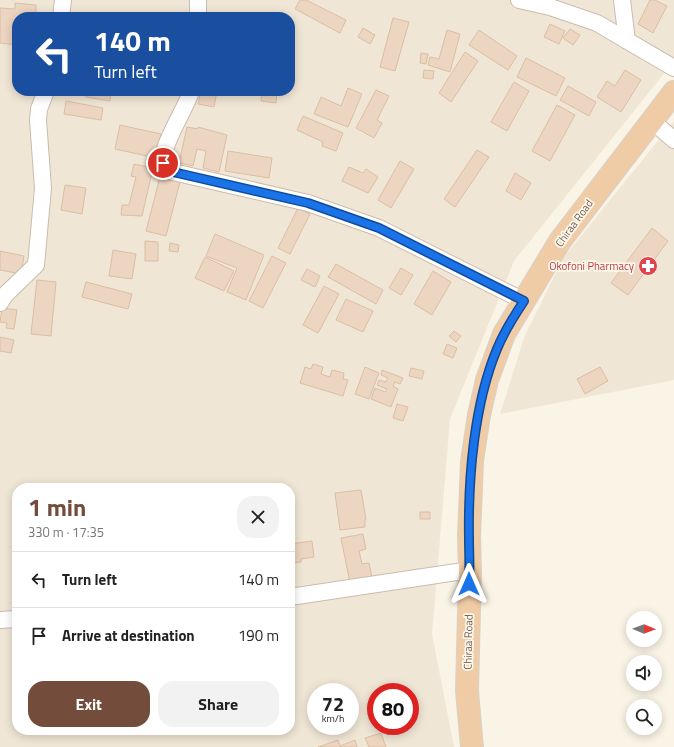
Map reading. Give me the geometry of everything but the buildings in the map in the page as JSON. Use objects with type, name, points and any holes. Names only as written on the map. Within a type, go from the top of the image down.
[{"type":"highway","name":"Chiraa Road","points":[[472,747],[467,691],[470,570],[469,536],[472,461],[479,415],[487,380],[497,350],[560,241],[651,120],[674,92]]},
{"type":"street","points":[[62,12],[63,0]]},
{"type":"street","points":[[198,0],[198,12]]},
{"type":"street","points":[[519,0],[550,7],[597,23],[674,68]]},
{"type":"street","points":[[622,0],[627,41]]},
{"type":"street","points":[[0,304],[5,295],[36,265],[43,188],[38,120],[39,109],[44,96]]},
{"type":"street","points":[[189,96],[164,151],[163,163],[166,168],[173,172],[224,185],[308,203],[379,228],[524,301]]},
{"type":"street","points":[[651,120],[674,140]]},
{"type":"street","points":[[295,596],[470,570]]},
{"type":"street","points":[[0,620],[12,619]]},
{"type":"shaded area","points":[[0,0],[674,0],[674,61],[514,261],[450,419],[432,634],[454,747],[0,747]]},
{"type":"shaded area","points":[[674,121],[674,380],[500,414],[525,335],[564,257]]},
{"type":"place","name":"Okofoni Pharmacy","points":[[648,266]]},
{"type":"route","points":[[163,163],[166,168],[173,172],[224,185],[308,203],[379,228],[524,301],[504,334],[497,350],[487,380],[479,415],[472,461],[469,584]]}]
